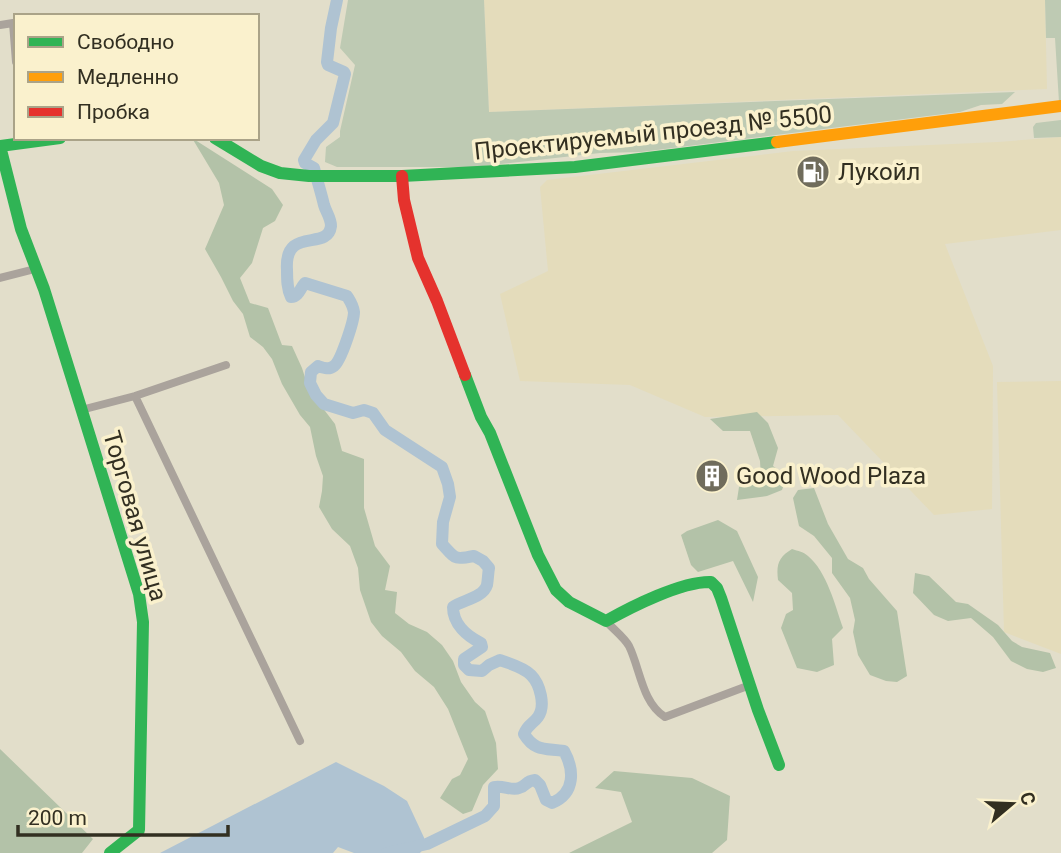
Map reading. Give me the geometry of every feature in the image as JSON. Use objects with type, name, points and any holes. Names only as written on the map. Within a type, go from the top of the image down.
[{"type":"street","points":[[0,25],[13,23],[14,36]]},
{"type":"street","name":"Проектируемый проезд № 5500","points":[[218,140],[261,166],[280,173],[309,176],[402,176],[575,167],[1061,106]]},
{"type":"street","points":[[0,146],[22,141]]},
{"type":"street","name":"Торговая улица","points":[[0,146],[21,229],[44,289],[139,594],[143,622],[139,830],[110,853]]},
{"type":"street","points":[[402,176],[404,200],[418,258],[538,555],[556,590],[569,602],[606,621],[628,644],[651,701],[657,712],[665,717],[750,685]]},
{"type":"street","points":[[0,278],[36,269]]},
{"type":"street","points":[[81,410],[135,396],[226,365]]},
{"type":"street","points":[[135,396],[300,741]]},
{"type":"street","points":[[606,621],[634,605],[705,580],[716,586],[764,732],[779,765]]},
{"type":"shaded area","points":[[484,0],[1045,0],[1047,89],[489,112]]},
{"type":"shaded area","points":[[1061,137],[1061,230],[945,244],[993,366],[992,509],[934,515],[838,415],[705,417],[630,385],[520,381],[500,294],[548,271],[540,187],[547,180],[793,151]]},
{"type":"shaded area","points":[[1061,381],[1061,654],[1004,632],[997,382]]},
{"type":"green space","points":[[348,0],[484,0],[489,112],[1015,92],[1002,104],[981,105],[960,112],[641,152],[600,153],[474,167],[337,167],[325,162],[326,147],[340,137],[355,65],[340,48]]},
{"type":"green space","points":[[1045,0],[1061,0],[1061,102],[1055,38],[1046,38]]},
{"type":"green space","points":[[1061,120],[1061,137],[1034,138],[1033,127],[1036,123]]},
{"type":"green space","points":[[193,140],[272,189],[283,205],[275,221],[263,228],[252,263],[240,278],[250,303],[268,308],[282,345],[292,346],[309,390],[335,424],[342,451],[364,459],[364,508],[375,546],[390,566],[385,590],[397,592],[395,613],[409,624],[427,632],[442,645],[453,661],[461,682],[485,711],[496,743],[498,769],[483,785],[472,811],[463,814],[440,798],[452,779],[460,775],[468,759],[448,709],[434,687],[415,671],[401,652],[382,636],[371,622],[350,546],[332,529],[319,507],[323,476],[310,427],[282,384],[272,359],[263,347],[250,337],[243,314],[205,249],[224,205],[219,183]]},
{"type":"green space","points":[[757,412],[768,423],[778,448],[773,466],[787,476],[782,490],[767,496],[737,500],[739,487],[761,478],[760,461],[750,431],[723,431],[710,419]]},
{"type":"green space","points":[[814,488],[828,524],[848,559],[863,568],[869,579],[897,611],[907,676],[897,682],[870,675],[858,655],[850,598],[832,573],[832,558],[814,536],[799,526],[793,498],[798,490]]},
{"type":"green space","points":[[718,520],[737,531],[758,577],[753,602],[733,561],[698,572],[691,565],[681,535]]},
{"type":"green space","points":[[792,549],[806,555],[815,563],[830,589],[843,628],[832,639],[834,665],[817,672],[797,668],[781,628],[786,614],[793,610],[792,593],[778,580],[779,562]]},
{"type":"green space","points":[[915,573],[929,576],[956,602],[968,604],[998,625],[1012,641],[1022,647],[1050,653],[1056,668],[1043,672],[1027,669],[1011,661],[993,637],[971,618],[948,621],[934,615],[913,593]]},
{"type":"green space","points":[[0,749],[93,839],[82,853],[0,853]]},
{"type":"green space","points":[[614,771],[692,778],[730,796],[727,840],[712,853],[569,853],[632,822],[621,792],[595,788]]},
{"type":"water","points":[[336,762],[407,801],[427,844],[420,853],[354,853],[338,847],[333,853],[160,853]]},
{"type":"waterway","points":[[337,0],[327,62],[345,74],[333,123],[316,140],[304,160],[314,168],[331,226],[328,234],[322,238],[299,243],[292,248],[288,256],[287,280],[291,297],[298,294],[305,283],[347,296],[354,312],[347,340],[337,363],[330,368],[318,366],[311,372],[310,383],[324,404],[353,413],[364,410],[373,413],[385,430],[442,467],[450,497],[443,522],[442,544],[456,557],[474,556],[489,568],[485,589],[477,596],[453,607],[458,624],[481,643],[482,647],[464,659],[464,665],[469,670],[482,671],[500,660],[531,675],[539,689],[542,707],[538,717],[524,734],[532,744],[564,751],[571,773],[569,787],[560,799],[552,803],[546,800],[535,780],[516,789],[494,787],[494,806],[485,816],[427,844],[387,853]]},
{"type":"traffic: fast","points":[[0,146],[45,140]]},
{"type":"traffic: fast","points":[[218,140],[261,166],[280,173],[309,176],[402,176],[575,167],[777,142]]},
{"type":"traffic: fast","points":[[0,146],[21,229],[44,289],[139,594],[143,622],[139,830],[110,853]]},
{"type":"traffic: fast","points":[[465,375],[538,555],[556,590],[569,602],[606,621],[672,590],[711,582],[721,598],[779,765]]},
{"type":"traffic: slow","points":[[777,142],[1061,106]]},
{"type":"traffic: jam","points":[[402,176],[404,200],[418,258],[465,375]]},
{"type":"place","name":"Лукойл","points":[[813,172]]},
{"type":"place","name":"Good Wood Plaza","points":[[712,476]]}]
